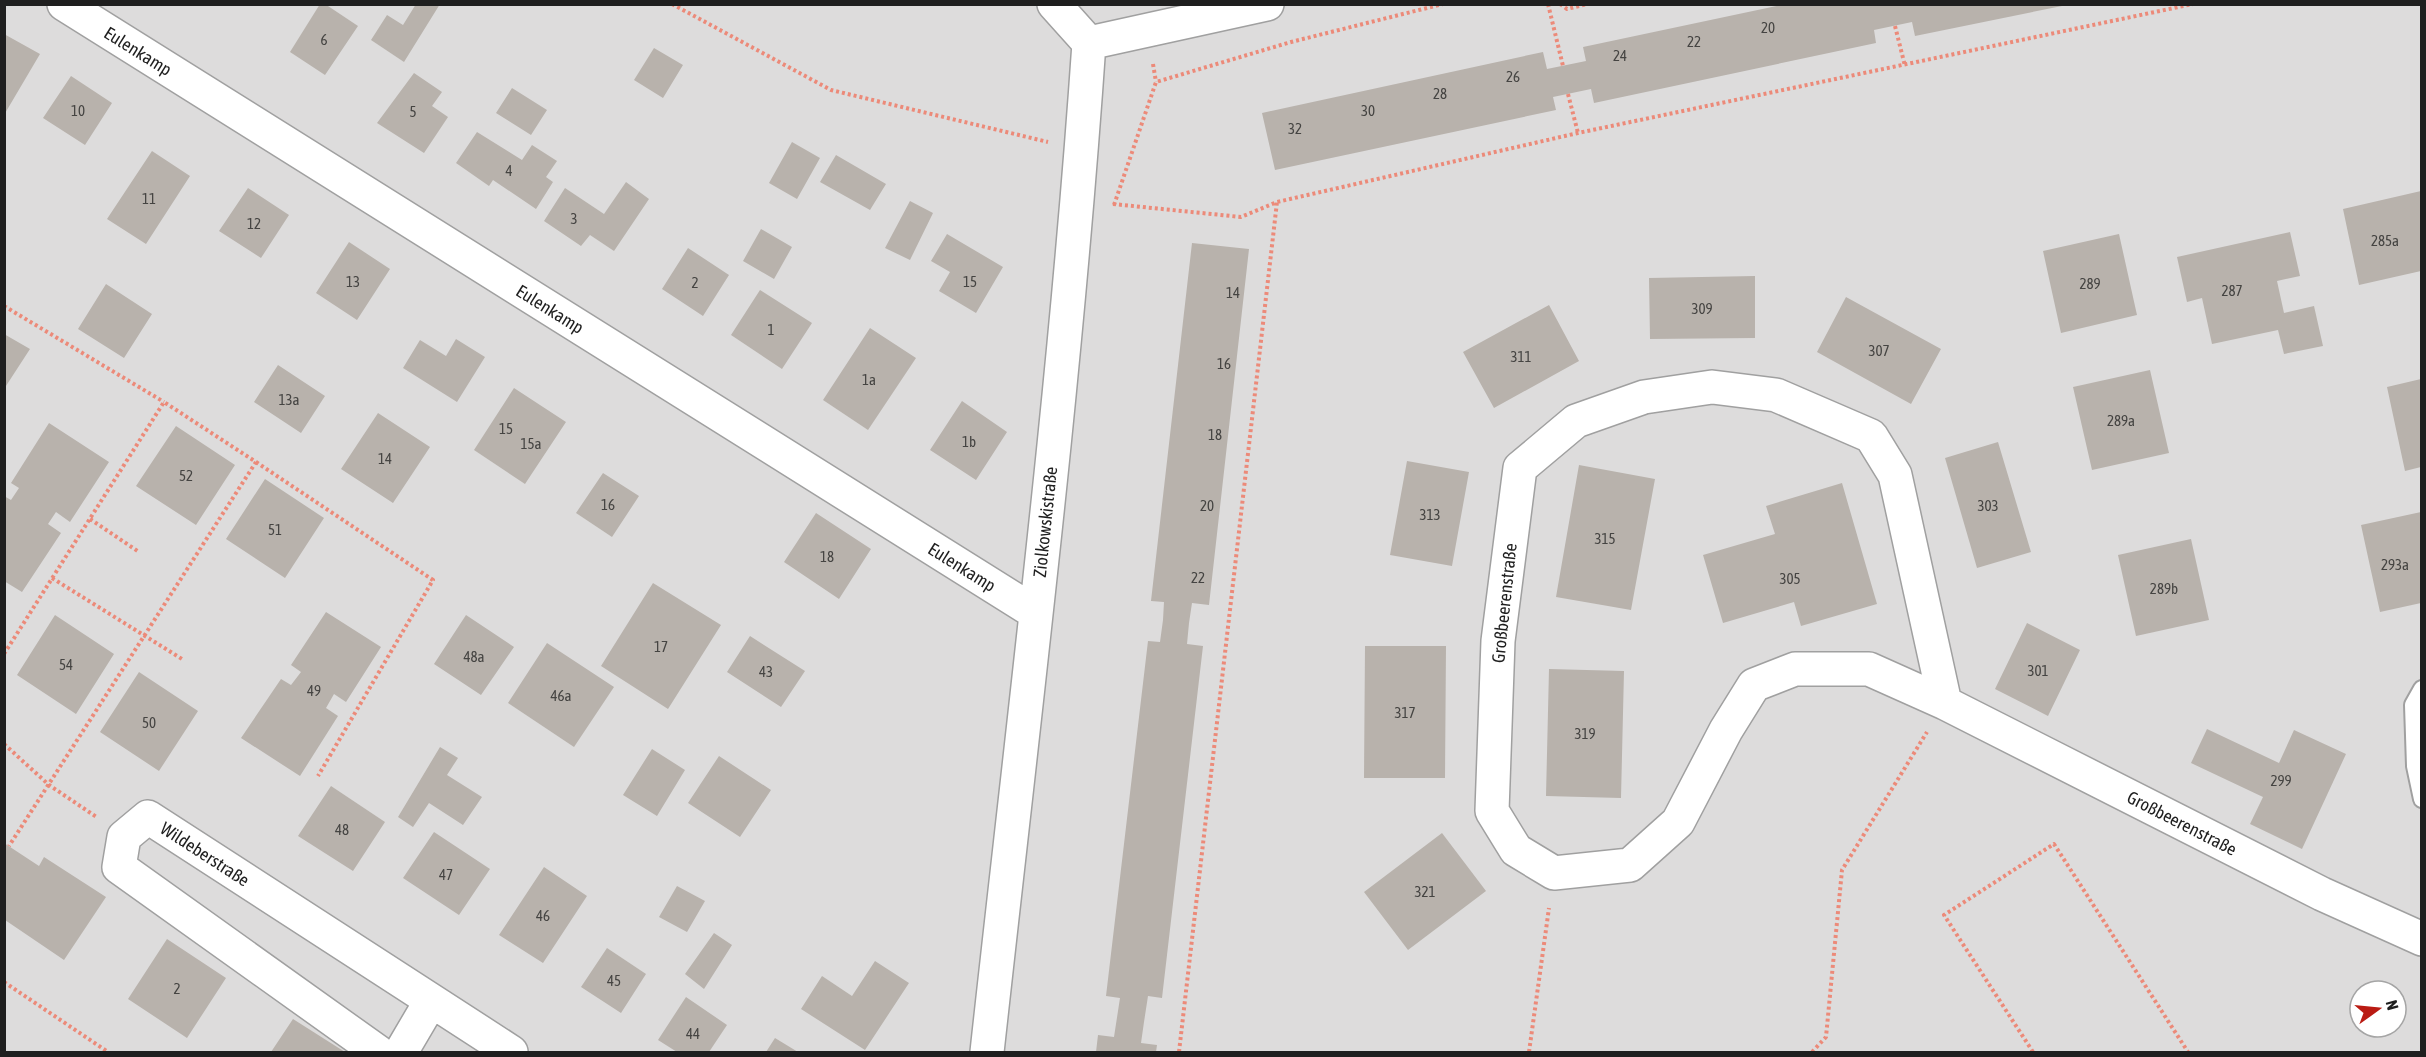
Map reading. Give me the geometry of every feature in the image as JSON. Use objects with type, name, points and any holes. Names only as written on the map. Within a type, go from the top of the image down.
[{"type":"street","name":"Eulenkamp","points":[[64,4],[1036,613]]},
{"type":"street","points":[[1054,4],[1089,43],[1267,4]]},
{"type":"street","name":"Ziolkowskistraße","points":[[987,1053],[1036,613],[1082,150],[1089,43]]},
{"type":"street","name":"Großbeerenstraße","points":[[1945,703],[1895,475],[1871,436],[1776,395],[1712,387],[1644,397],[1576,421],[1520,468],[1498,641],[1492,811],[1516,850],[1554,873],[1630,865],[1678,822],[1726,730],[1754,685],[1795,669],[1869,669],[1945,703],[2322,894],[2421,939]]},
{"type":"street","name":"Wildeberstraße","points":[[124,837],[147,817],[511,1053]]},
{"type":"street","points":[[124,837],[119,867],[378,1053]]},
{"type":"street","points":[[401,1053],[431,1001]]},
{"type":"lane","points":[[2421,689],[2413,705],[2415,766],[2421,799]]},
{"type":"path","points":[[672,4],[831,90],[1082,150]]},
{"type":"path","points":[[1114,206],[1156,82],[1291,42],[1443,4]]},
{"type":"path","points":[[1548,4],[1563,66]]},
{"type":"path","points":[[1560,4],[1567,9],[1587,4]]},
{"type":"path","points":[[1114,206],[1241,217],[1277,202],[1578,133],[2193,4]]},
{"type":"path","points":[[1895,26],[1905,66]]},
{"type":"path","points":[[1568,94],[1578,133]]},
{"type":"path","points":[[1109,196],[1114,206]]},
{"type":"path","points":[[1179,1053],[1277,202]]},
{"type":"path","points":[[4,306],[164,402],[433,580],[318,776]]},
{"type":"path","points":[[4,654],[164,402]]},
{"type":"path","points":[[9,846],[256,462]]},
{"type":"path","points":[[90,519],[139,552]]},
{"type":"path","points":[[52,578],[182,659]]},
{"type":"path","points":[[1812,1053],[1826,1037],[1842,870],[1945,703]]},
{"type":"path","points":[[4,744],[49,785],[124,837]]},
{"type":"path","points":[[2033,1053],[1944,915],[2054,844],[2188,1053]]},
{"type":"path","points":[[1529,1053],[1554,873]]},
{"type":"path","points":[[4,982],[108,1053]]},
{"type":"shaded area","points":[[5,5],[2421,5],[2421,1052],[5,1052]]},
{"type":"building","points":[[320,4],[325,4],[358,26],[325,75],[290,52]]},
{"type":"building","points":[[416,4],[440,4],[404,62],[371,40],[387,15],[403,25]]},
{"type":"building","points":[[1786,4],[2062,6],[1915,36],[1912,22],[1874,30],[1876,43],[1594,103],[1591,89],[1553,97],[1556,110],[1275,170],[1262,113],[1543,52],[1547,69],[1586,61],[1583,47]]},
{"type":"building","points":[[4,34],[40,54],[4,115]]},
{"type":"building","points":[[654,48],[683,65],[663,98],[634,80]]},
{"type":"building","points":[[414,73],[442,92],[432,106],[448,117],[424,153],[377,123]]},
{"type":"building","points":[[71,76],[112,103],[85,145],[43,118]]},
{"type":"building","points":[[512,88],[547,110],[531,135],[496,113]]},
{"type":"building","points":[[477,132],[522,160],[532,145],[557,161],[546,177],[553,182],[536,209],[493,180],[489,186],[456,163]]},
{"type":"building","points":[[792,142],[820,158],[797,199],[769,183]]},
{"type":"building","points":[[152,151],[190,176],[146,244],[107,219]]},
{"type":"building","points":[[836,155],[886,184],[870,210],[820,182]]},
{"type":"building","points":[[626,182],[649,199],[614,251],[590,235],[581,246],[544,221],[565,188],[604,214]]},
{"type":"building","points":[[248,188],[289,215],[261,258],[219,231]]},
{"type":"building","points":[[2421,191],[2421,271],[2359,285],[2343,209]]},
{"type":"building","points":[[910,201],[933,213],[910,260],[885,248]]},
{"type":"building","points":[[761,229],[792,247],[774,279],[743,261]]},
{"type":"building","points":[[2290,232],[2300,276],[2277,281],[2284,313],[2314,306],[2323,346],[2284,354],[2278,330],[2212,344],[2202,298],[2187,302],[2177,257]]},
{"type":"building","points":[[947,234],[1003,267],[976,313],[939,291],[950,272],[931,261]]},
{"type":"building","points":[[2119,234],[2137,315],[2061,333],[2043,251]]},
{"type":"building","points":[[349,242],[390,269],[357,320],[316,293]]},
{"type":"building","points":[[1192,243],[1249,249],[1209,605],[1192,603],[1189,623],[1187,644],[1203,646],[1162,998],[1148,996],[1141,1043],[1157,1045],[1156,1052],[1096,1052],[1098,1035],[1114,1037],[1120,998],[1106,996],[1148,641],[1160,642],[1163,620],[1164,602],[1151,601]]},
{"type":"building","points":[[688,248],[729,275],[703,316],[662,289]]},
{"type":"building","points":[[1755,276],[1755,338],[1650,339],[1649,278]]},
{"type":"building","points":[[106,284],[152,314],[124,358],[78,329]]},
{"type":"building","points":[[760,290],[812,323],[782,369],[731,335]]},
{"type":"building","points":[[1846,297],[1941,349],[1911,404],[1817,352]]},
{"type":"building","points":[[1549,305],[1579,361],[1494,408],[1463,352]]},
{"type":"building","points":[[870,328],[916,358],[868,430],[823,400]]},
{"type":"building","points":[[4,334],[30,349],[4,389]]},
{"type":"building","points":[[456,339],[485,357],[457,402],[403,368],[420,340],[446,356]]},
{"type":"building","points":[[278,365],[325,396],[301,433],[254,402]]},
{"type":"building","points":[[2150,370],[2169,453],[2092,470],[2073,387]]},
{"type":"building","points":[[2421,379],[2421,467],[2405,471],[2387,387]]},
{"type":"building","points":[[514,388],[566,422],[525,484],[474,450]]},
{"type":"building","points":[[962,401],[1007,432],[976,480],[930,450]]},
{"type":"building","points":[[378,413],[430,447],[393,503],[341,469]]},
{"type":"building","points":[[49,423],[109,462],[70,522],[56,512],[48,524],[61,533],[22,592],[4,581],[4,496],[11,500],[19,488],[11,483]]},
{"type":"building","points":[[176,426],[235,465],[196,525],[136,486]]},
{"type":"building","points":[[1998,442],[2031,552],[1977,568],[1945,458]]},
{"type":"building","points":[[1407,461],[1469,472],[1452,566],[1390,555]]},
{"type":"building","points":[[1579,465],[1655,479],[1631,610],[1556,597]]},
{"type":"building","points":[[603,473],[639,496],[612,537],[576,513]]},
{"type":"building","points":[[265,479],[324,518],[285,578],[226,539]]},
{"type":"building","points":[[1842,483],[1877,604],[1801,626],[1794,602],[1723,623],[1703,555],[1775,534],[1766,506]]},
{"type":"building","points":[[2421,512],[2421,603],[2380,612],[2361,525]]},
{"type":"building","points":[[816,513],[871,549],[839,599],[784,562]]},
{"type":"building","points":[[2191,539],[2209,620],[2136,636],[2118,555]]},
{"type":"building","points":[[653,583],[721,625],[668,709],[601,666]]},
{"type":"building","points":[[326,612],[381,647],[346,702],[334,694],[326,708],[338,716],[300,776],[241,738],[281,679],[291,685],[301,672],[291,665]]},
{"type":"building","points":[[55,615],[114,654],[76,714],[17,675]]},
{"type":"building","points":[[466,615],[514,647],[481,695],[434,664]]},
{"type":"building","points":[[2027,623],[2080,650],[2048,716],[1995,689]]},
{"type":"building","points":[[750,636],[805,671],[781,707],[727,672]]},
{"type":"building","points":[[547,643],[614,687],[574,747],[508,703]]},
{"type":"building","points":[[1365,646],[1446,646],[1445,778],[1364,778]]},
{"type":"building","points":[[1549,669],[1624,671],[1621,798],[1546,796]]},
{"type":"building","points":[[139,672],[198,711],[159,771],[100,732]]},
{"type":"building","points":[[2207,729],[2279,763],[2294,730],[2346,754],[2302,849],[2250,824],[2263,797],[2191,763]]},
{"type":"building","points":[[440,747],[458,758],[447,775],[482,797],[463,825],[429,803],[413,827],[398,817]]},
{"type":"building","points":[[652,749],[685,770],[657,816],[623,795]]},
{"type":"building","points":[[719,756],[771,790],[740,837],[688,803]]},
{"type":"building","points":[[331,786],[385,822],[353,871],[298,836]]},
{"type":"building","points":[[434,832],[490,869],[459,915],[403,878]]},
{"type":"building","points":[[1442,833],[1486,891],[1408,950],[1364,892]]},
{"type":"building","points":[[4,843],[39,866],[44,857],[106,897],[64,960],[5,920]]},
{"type":"building","points":[[544,867],[587,896],[543,963],[499,935]]},
{"type":"building","points":[[677,886],[705,901],[687,932],[659,917]]},
{"type":"building","points":[[714,933],[732,945],[704,989],[685,974]]},
{"type":"building","points":[[167,939],[226,978],[187,1038],[128,999]]},
{"type":"building","points":[[607,948],[646,974],[621,1013],[581,987]]},
{"type":"building","points":[[875,961],[909,983],[865,1050],[801,1009],[822,976],[852,996]]},
{"type":"building","points":[[686,997],[727,1025],[709,1052],[677,1052],[658,1040]]},
{"type":"building","points":[[293,1019],[345,1052],[271,1052]]},
{"type":"building","points":[[775,1038],[798,1052],[766,1052]]}]
